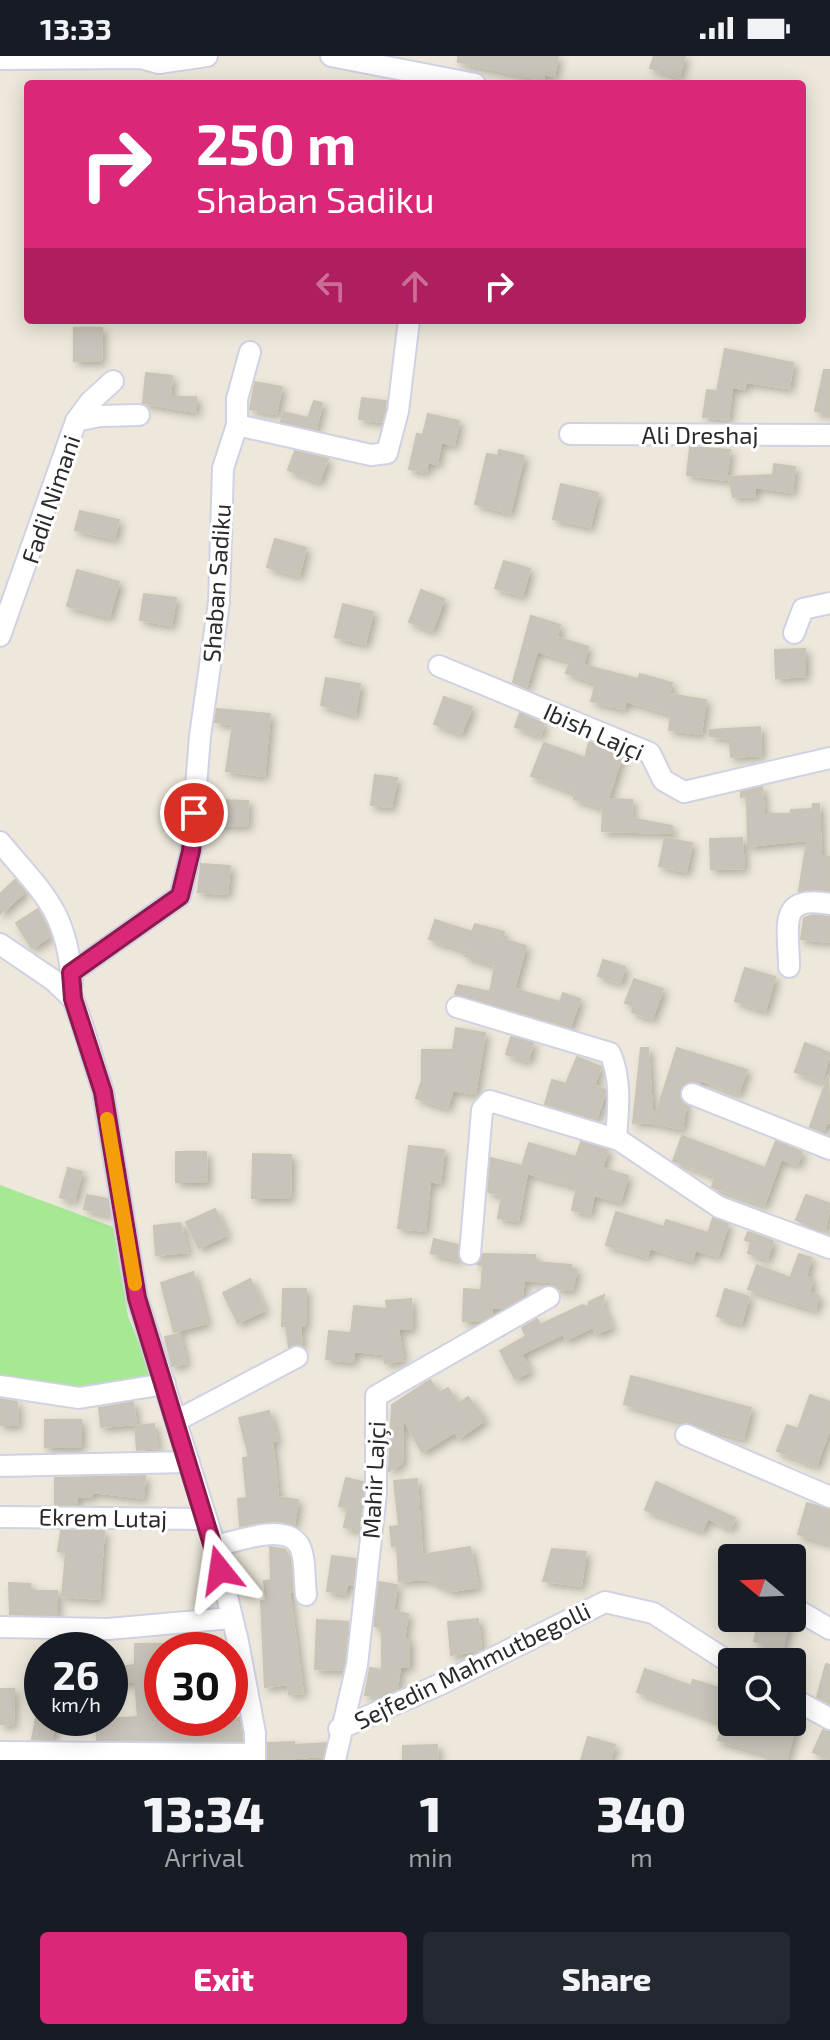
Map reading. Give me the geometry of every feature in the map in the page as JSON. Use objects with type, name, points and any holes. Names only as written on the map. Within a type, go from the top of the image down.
[{"type":"street","points":[[0,59],[207,56]]},
{"type":"street","points":[[331,56],[454,80]]},
{"type":"street","points":[[237,425],[371,455],[387,453],[398,411],[409,324]]},
{"type":"street","name":"Shaban Sadiku","points":[[71,973],[180,896],[191,851],[200,736],[219,602],[223,468],[237,425],[237,399],[250,352]]},
{"type":"street","points":[[76,421],[90,402],[113,381]]},
{"type":"street","name":"Fadil Nimani","points":[[0,636],[76,421],[100,416],[139,415]]},
{"type":"street","name":"Ali Dreshaj","points":[[570,434],[830,435]]},
{"type":"street","points":[[794,633],[803,609],[830,603]]},
{"type":"street","name":"Ibish Lajçi","points":[[439,666],[641,748],[656,760],[663,780],[684,792],[830,758]]},
{"type":"street","points":[[0,842],[56,909],[71,973],[73,999],[103,1092],[137,1298],[215,1546],[255,1733],[255,1757],[0,1752]]},
{"type":"street","points":[[789,967],[789,913],[797,903],[807,900],[830,904]]},
{"type":"street","points":[[0,944],[53,980],[73,999]]},
{"type":"street","points":[[457,1007],[610,1053],[616,1068],[619,1098],[616,1139]]},
{"type":"street","points":[[692,1094],[830,1149]]},
{"type":"street","points":[[470,1254],[484,1104],[490,1101],[542,1114],[616,1139],[666,1168],[719,1207],[830,1248]]},
{"type":"street","name":"Mahir Lajçi","points":[[335,1760],[339,1729],[357,1665],[376,1493],[376,1396],[549,1297]]},
{"type":"street","points":[[176,1421],[297,1357]]},
{"type":"street","points":[[0,1386],[79,1398],[165,1384]]},
{"type":"street","points":[[686,1435],[830,1497]]},
{"type":"street","points":[[0,1466],[189,1462]]},
{"type":"street","name":"Ekrem Lutaj","points":[[0,1517],[206,1519]]},
{"type":"street","points":[[215,1546],[257,1537],[290,1537],[300,1547],[306,1595]]},
{"type":"street","name":"Sejfedin Mahmutbegolli","points":[[339,1729],[443,1683],[605,1602],[653,1613],[718,1655]]},
{"type":"street","points":[[806,1615],[830,1629]]},
{"type":"street","points":[[0,1627],[108,1629],[231,1618]]},
{"type":"street","points":[[806,1706],[830,1719]]},
{"type":"green space","points":[[0,1185],[113,1227],[128,1316],[156,1386],[111,1391],[0,1386]]},
{"type":"building","points":[[458,56],[558,56],[554,76],[544,74],[543,80],[458,62]]},
{"type":"building","points":[[654,56],[685,56],[679,77],[650,68]]},
{"type":"building","points":[[74,328],[102,328],[101,361],[74,361]]},
{"type":"building","points":[[725,349],[793,363],[789,388],[746,382],[744,389],[732,387],[728,420],[703,417],[707,390],[717,391]]},
{"type":"building","points":[[824,370],[830,370],[830,414],[815,411]]},
{"type":"building","points":[[146,373],[172,376],[170,397],[196,397],[196,412],[143,403]]},
{"type":"building","points":[[255,382],[282,387],[276,414],[250,409]]},
{"type":"building","points":[[362,398],[386,401],[382,422],[359,419]]},
{"type":"building","points":[[314,401],[322,403],[316,429],[281,422],[283,412],[308,418]]},
{"type":"building","points":[[428,414],[459,421],[454,445],[441,442],[437,464],[428,462],[426,472],[409,469],[417,434],[423,435]]},
{"type":"building","points":[[690,447],[730,450],[726,480],[687,475]]},
{"type":"building","points":[[499,450],[524,456],[510,513],[475,504],[487,454],[498,456]]},
{"type":"building","points":[[295,451],[328,459],[319,482],[288,470]]},
{"type":"building","points":[[774,464],[795,467],[792,492],[755,487],[755,496],[733,497],[729,477],[773,475]]},
{"type":"building","points":[[561,484],[598,493],[590,527],[553,519]]},
{"type":"building","points":[[80,511],[119,520],[114,539],[75,530]]},
{"type":"building","points":[[275,539],[306,548],[299,576],[267,567]]},
{"type":"building","points":[[504,561],[530,569],[522,596],[495,588]]},
{"type":"building","points":[[77,570],[119,582],[109,617],[67,606]]},
{"type":"building","points":[[421,590],[444,599],[432,631],[409,622]]},
{"type":"building","points":[[144,594],[176,598],[171,625],[140,620]]},
{"type":"building","points":[[343,604],[373,612],[365,644],[335,637]]},
{"type":"building","points":[[531,616],[560,625],[557,637],[588,647],[583,665],[638,679],[640,674],[672,683],[669,694],[706,700],[701,734],[669,730],[671,714],[626,701],[624,709],[591,701],[596,683],[566,673],[570,661],[537,651],[526,688],[513,682]]},
{"type":"building","points":[[805,649],[805,676],[776,678],[775,650]]},
{"type":"building","points":[[326,678],[360,684],[355,715],[321,705]]},
{"type":"building","points":[[444,697],[472,707],[461,734],[434,724]]},
{"type":"building","points":[[217,709],[270,714],[264,776],[226,771],[233,724],[215,722]]},
{"type":"building","points":[[520,713],[544,724],[540,736],[515,727]]},
{"type":"building","points":[[760,727],[761,755],[731,757],[730,742],[736,740],[710,736],[710,730]]},
{"type":"building","points":[[589,742],[622,755],[608,799],[632,800],[631,818],[672,826],[672,833],[602,831],[603,808],[574,799],[576,793],[531,776],[544,743],[585,758]]},
{"type":"building","points":[[375,775],[397,778],[391,807],[371,805]]},
{"type":"building","points":[[762,787],[764,814],[791,814],[791,810],[812,809],[813,804],[819,804],[821,856],[830,857],[830,891],[799,891],[807,840],[748,846],[747,796],[741,797],[741,792]]},
{"type":"building","points":[[218,800],[248,801],[247,826],[217,825]]},
{"type":"building","points":[[665,838],[692,843],[686,872],[659,866]]},
{"type":"building","points":[[742,838],[744,868],[711,869],[710,839]]},
{"type":"building","points":[[201,864],[230,866],[227,894],[198,892]]},
{"type":"building","points":[[15,880],[25,892],[0,914],[0,894]]},
{"type":"building","points":[[38,909],[50,936],[32,948],[16,923]]},
{"type":"building","points":[[813,915],[830,917],[830,942],[801,939],[804,918]]},
{"type":"building","points":[[435,920],[472,932],[475,924],[504,932],[502,939],[526,946],[514,989],[560,1002],[563,993],[580,999],[570,1027],[455,994],[458,985],[490,992],[495,965],[465,956],[467,951],[429,939]]},
{"type":"building","points":[[603,960],[625,967],[620,983],[598,976]]},
{"type":"building","points":[[745,968],[775,977],[765,1011],[735,1001]]},
{"type":"building","points":[[634,979],[663,989],[652,1019],[632,1012],[634,1006],[625,1003]]},
{"type":"building","points":[[456,1028],[485,1033],[475,1094],[453,1090],[447,1108],[416,1098],[422,1080],[422,1050],[453,1050]]},
{"type":"building","points":[[511,1037],[533,1043],[528,1061],[506,1054]]},
{"type":"building","points":[[805,1043],[830,1053],[822,1082],[795,1072]]},
{"type":"building","points":[[641,1048],[648,1048],[653,1123],[633,1123]]},
{"type":"building","points":[[677,1048],[747,1070],[738,1094],[701,1080],[700,1083],[683,1084],[679,1095],[686,1106],[682,1129],[653,1123]]},
{"type":"building","points":[[577,1057],[601,1067],[594,1085],[605,1090],[605,1094],[596,1119],[545,1104],[552,1080],[566,1084]]},
{"type":"building","points":[[828,1076],[830,1123],[827,1122],[823,1132],[810,1127]]},
{"type":"building","points":[[682,1136],[765,1168],[776,1141],[802,1152],[797,1165],[781,1159],[764,1205],[712,1187],[715,1176],[673,1161]]},
{"type":"building","points":[[581,1142],[608,1150],[602,1168],[628,1176],[620,1202],[594,1195],[590,1214],[572,1210],[577,1187],[527,1173],[518,1221],[498,1218],[502,1195],[488,1192],[491,1158],[522,1166],[529,1143],[576,1157]]},
{"type":"building","points":[[409,1146],[444,1150],[440,1183],[430,1181],[425,1231],[398,1228]]},
{"type":"building","points":[[176,1152],[206,1152],[207,1182],[176,1182]]},
{"type":"building","points":[[253,1154],[291,1155],[290,1198],[252,1198]]},
{"type":"building","points":[[68,1168],[82,1172],[74,1201],[60,1197]]},
{"type":"building","points":[[87,1195],[108,1199],[110,1215],[84,1209]]},
{"type":"building","points":[[806,1195],[830,1204],[825,1231],[796,1220]]},
{"type":"building","points":[[215,1209],[227,1235],[199,1248],[186,1222]]},
{"type":"building","points":[[616,1212],[664,1227],[666,1220],[708,1233],[713,1218],[728,1224],[718,1256],[695,1250],[692,1261],[650,1248],[647,1257],[606,1245]]},
{"type":"building","points":[[180,1223],[188,1252],[156,1255],[154,1226]]},
{"type":"building","points":[[748,1232],[773,1241],[767,1259],[748,1253],[751,1242],[745,1240]]},
{"type":"building","points":[[434,1239],[458,1245],[459,1260],[431,1253]]},
{"type":"building","points":[[483,1254],[535,1255],[535,1262],[571,1265],[577,1270],[572,1290],[559,1289],[550,1282],[524,1280],[522,1297],[504,1308],[492,1307],[491,1315],[481,1321],[463,1321],[464,1289],[481,1290],[483,1266],[477,1264]]},
{"type":"building","points":[[799,1254],[811,1258],[806,1277],[813,1280],[809,1292],[819,1296],[815,1310],[748,1289],[757,1265],[790,1278]]},
{"type":"building","points":[[193,1272],[207,1323],[174,1332],[161,1283]]},
{"type":"building","points":[[250,1279],[265,1310],[238,1323],[223,1293]]},
{"type":"building","points":[[283,1289],[306,1289],[305,1326],[300,1326],[302,1345],[289,1347],[286,1326],[282,1326]]},
{"type":"building","points":[[725,1289],[749,1297],[741,1324],[717,1316]]},
{"type":"building","points":[[604,1295],[602,1305],[612,1327],[596,1334],[593,1327],[566,1340],[563,1334],[521,1354],[530,1371],[515,1379],[500,1351],[526,1336],[522,1328],[537,1319],[540,1325],[582,1305],[588,1307],[589,1302]]},
{"type":"building","points":[[411,1299],[412,1329],[398,1329],[403,1360],[385,1363],[383,1354],[354,1351],[353,1362],[326,1359],[329,1331],[351,1333],[354,1306],[387,1309],[386,1301]]},
{"type":"building","points":[[179,1334],[186,1363],[172,1366],[165,1337]]},
{"type":"building","points":[[631,1376],[751,1408],[743,1439],[624,1404]]},
{"type":"building","points":[[430,1380],[439,1393],[448,1388],[458,1404],[468,1397],[485,1420],[459,1438],[455,1432],[422,1452],[403,1418],[402,1463],[389,1471],[392,1405]]},
{"type":"building","points":[[810,1395],[830,1402],[830,1428],[816,1466],[777,1451],[787,1425],[798,1429]]},
{"type":"building","points":[[0,1399],[17,1402],[18,1425],[0,1425]]},
{"type":"building","points":[[133,1402],[136,1424],[101,1427],[99,1408]]},
{"type":"building","points":[[269,1411],[277,1440],[272,1441],[278,1497],[298,1500],[294,1525],[270,1521],[240,1526],[238,1499],[247,1498],[243,1458],[249,1457],[239,1418]]},
{"type":"building","points":[[45,1420],[81,1420],[81,1447],[45,1447]]},
{"type":"building","points":[[154,1424],[157,1448],[137,1450],[135,1426]]},
{"type":"building","points":[[145,1476],[143,1498],[92,1492],[91,1497],[76,1496],[77,1505],[55,1505],[55,1478]]},
{"type":"building","points":[[346,1478],[363,1482],[359,1530],[344,1527],[348,1508],[339,1506]]},
{"type":"building","points":[[417,1479],[422,1555],[470,1547],[478,1587],[452,1591],[428,1579],[399,1581],[397,1545],[392,1546],[390,1527],[399,1526],[394,1481]]},
{"type":"building","points":[[656,1482],[735,1518],[730,1529],[708,1518],[702,1531],[645,1510]]},
{"type":"building","points":[[807,1503],[830,1510],[830,1544],[798,1534]]},
{"type":"building","points":[[61,1531],[104,1531],[99,1599],[62,1596],[66,1553],[58,1551]]},
{"type":"building","points":[[270,1547],[285,1550],[290,1559],[293,1592],[289,1592],[303,1693],[289,1694],[288,1684],[265,1687],[261,1601],[266,1600],[264,1581],[271,1580]]},
{"type":"building","points":[[552,1549],[586,1552],[581,1586],[543,1581]]},
{"type":"building","points":[[332,1556],[356,1559],[353,1585],[347,1584],[345,1594],[327,1591]]},
{"type":"building","points":[[379,1582],[397,1585],[393,1611],[408,1614],[404,1639],[409,1639],[409,1667],[400,1667],[397,1689],[380,1697],[365,1695],[370,1668],[382,1670],[382,1628],[374,1626]]},
{"type":"building","points":[[9,1583],[30,1584],[30,1591],[57,1591],[57,1615],[10,1614]]},
{"type":"building","points":[[478,1619],[481,1650],[451,1655],[448,1622]]},
{"type":"building","points":[[317,1620],[348,1622],[343,1670],[315,1669]]},
{"type":"building","points":[[756,1632],[787,1632],[782,1648],[754,1641]]},
{"type":"building","points":[[135,1644],[144,1644],[144,1736],[241,1736],[242,1741],[97,1740],[97,1736],[128,1736],[128,1718],[138,1717],[135,1681],[128,1682],[128,1666],[135,1665]]},
{"type":"building","points":[[826,1664],[830,1665],[830,1704],[817,1697]]},
{"type":"building","points":[[645,1669],[691,1686],[693,1680],[718,1688],[718,1721],[637,1692]]},
{"type":"building","points":[[0,1689],[14,1689],[13,1725],[0,1724]]},
{"type":"building","points":[[823,1730],[830,1732],[830,1760],[813,1752]]},
{"type":"building","points":[[33,1736],[53,1736],[52,1739],[32,1739]]},
{"type":"building","points":[[719,1736],[793,1736],[786,1760],[767,1760],[769,1755],[718,1740]]},
{"type":"building","points":[[588,1737],[615,1745],[610,1760],[581,1760]]},
{"type":"building","points":[[294,1742],[294,1745],[326,1743],[323,1756],[268,1760],[268,1743]]},
{"type":"building","points":[[437,1745],[438,1760],[403,1760],[403,1746]]},
{"type":"slow traffic","points":[[107,1119],[135,1284]]},
{"type":"route","points":[[194,813],[191,851],[180,896],[171,906],[121,936],[71,973],[73,999],[103,1092],[137,1298],[203,1505],[220,1570]]}]
